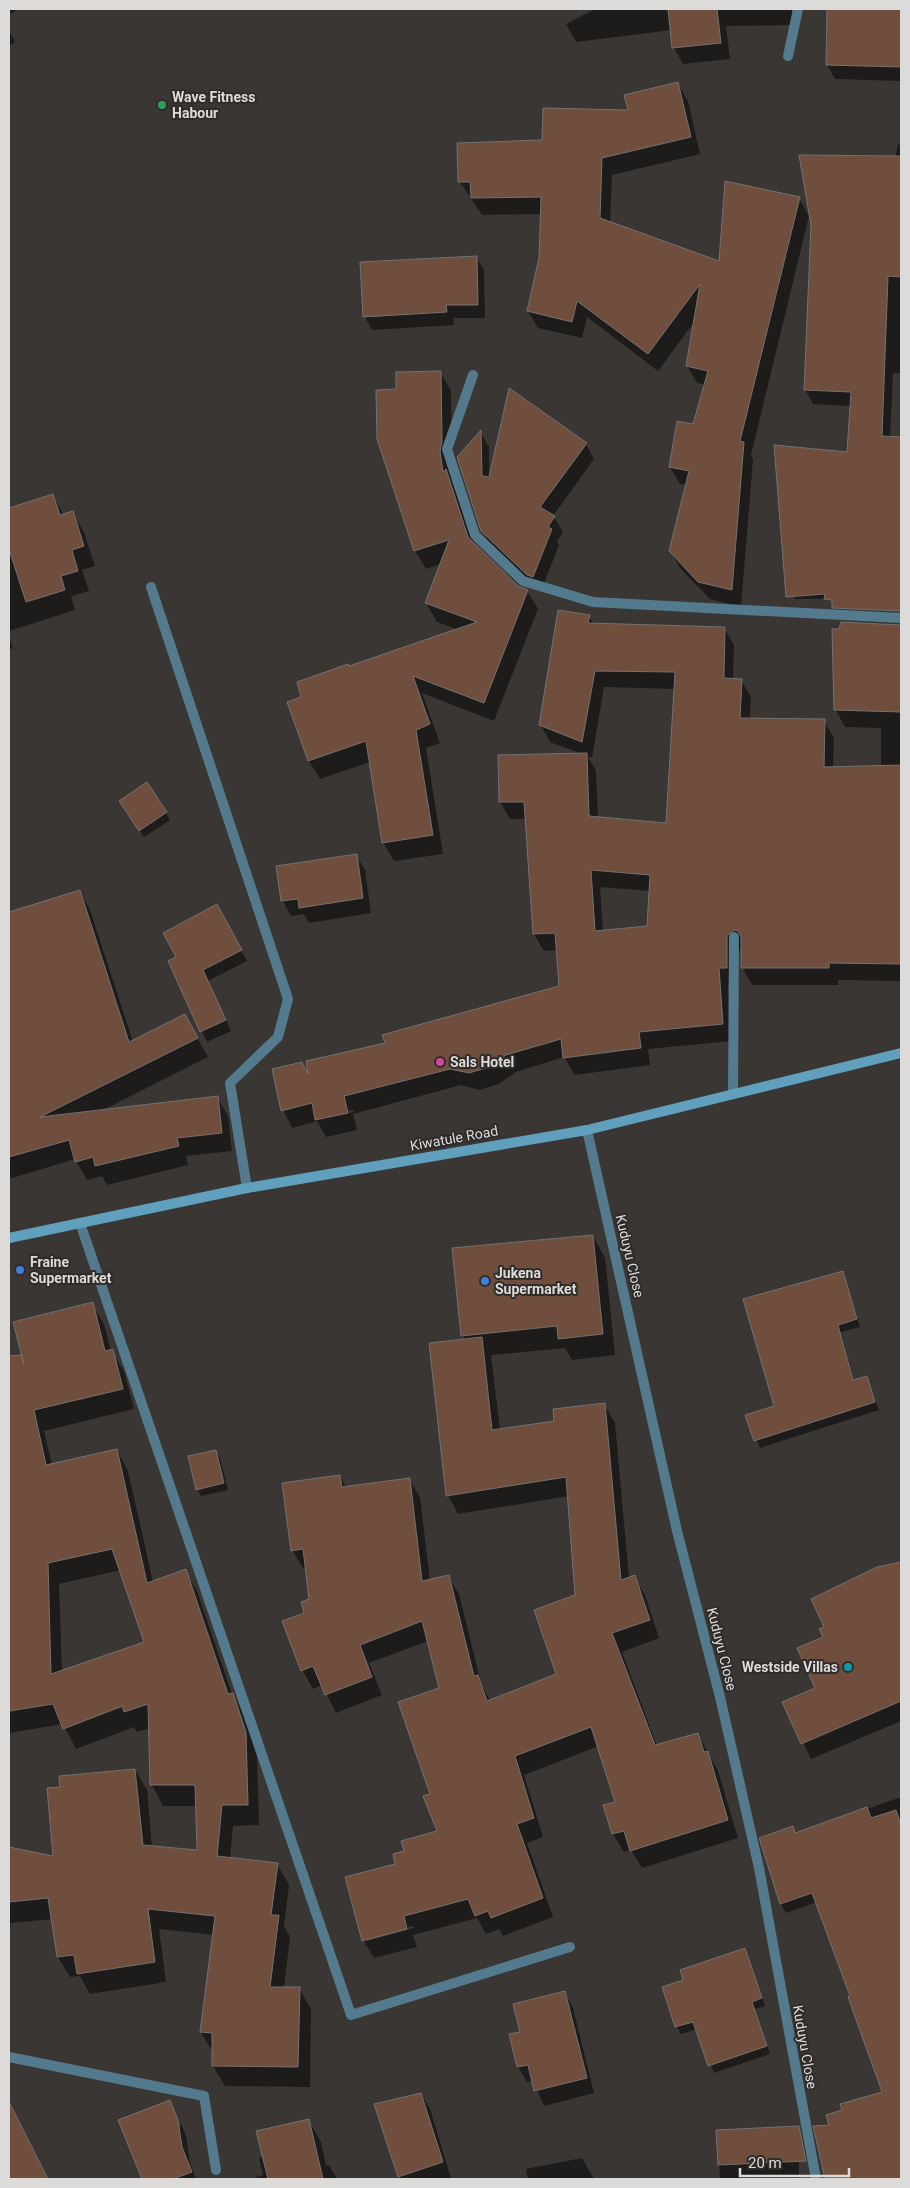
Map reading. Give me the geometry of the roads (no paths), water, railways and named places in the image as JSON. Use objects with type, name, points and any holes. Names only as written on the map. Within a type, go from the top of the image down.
[{"type":"main road","name":"Kiwatule Road","points":[[9,1238],[247,1188],[587,1130],[901,1053]]},
{"type":"street","points":[[788,56],[798,9]]},
{"type":"street","points":[[473,375],[447,449],[475,535],[523,581],[593,602],[901,618]]},
{"type":"street","points":[[151,587],[288,999],[278,1037],[230,1082],[247,1188]]},
{"type":"street","points":[[733,1094],[734,937]]},
{"type":"street","name":"Kuduyu Close","points":[[587,1130],[677,1531],[720,1697],[759,1868],[816,2179]]},
{"type":"street","points":[[80,1223],[351,2015],[570,1947]]},
{"type":"street","points":[[9,2057],[204,2096],[216,2170]]},
{"type":"place","name":"Wave Fitness Habour","points":[[162,105]]},
{"type":"place","name":"Sals Hotel","points":[[440,1062]]},
{"type":"place","name":"Fraine Supermarket","points":[[20,1270]]},
{"type":"place","name":"Jukena Supermarket","points":[[485,1281]]},
{"type":"place","name":"Westside Villas","points":[[848,1667]]}]
